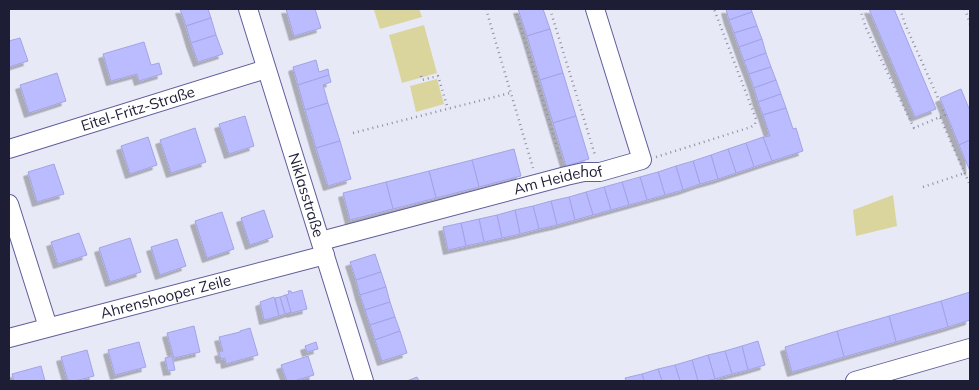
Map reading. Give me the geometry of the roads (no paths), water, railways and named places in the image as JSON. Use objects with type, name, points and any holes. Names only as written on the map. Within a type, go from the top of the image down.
[{"type":"street","name":"Niklasstraße","points":[[248,9],[364,381]]},
{"type":"street","name":"Am Heidehof","points":[[323,248],[566,176],[584,172],[600,172],[642,160],[595,9]]},
{"type":"street","name":"Eitel-Fritz-Straße","points":[[9,149],[266,69]]},
{"type":"street","points":[[9,204],[48,327]]},
{"type":"street","name":"Ahrenshooper Zeile","points":[[9,338],[323,248]]},
{"type":"street","points":[[855,381],[970,348]]}]
